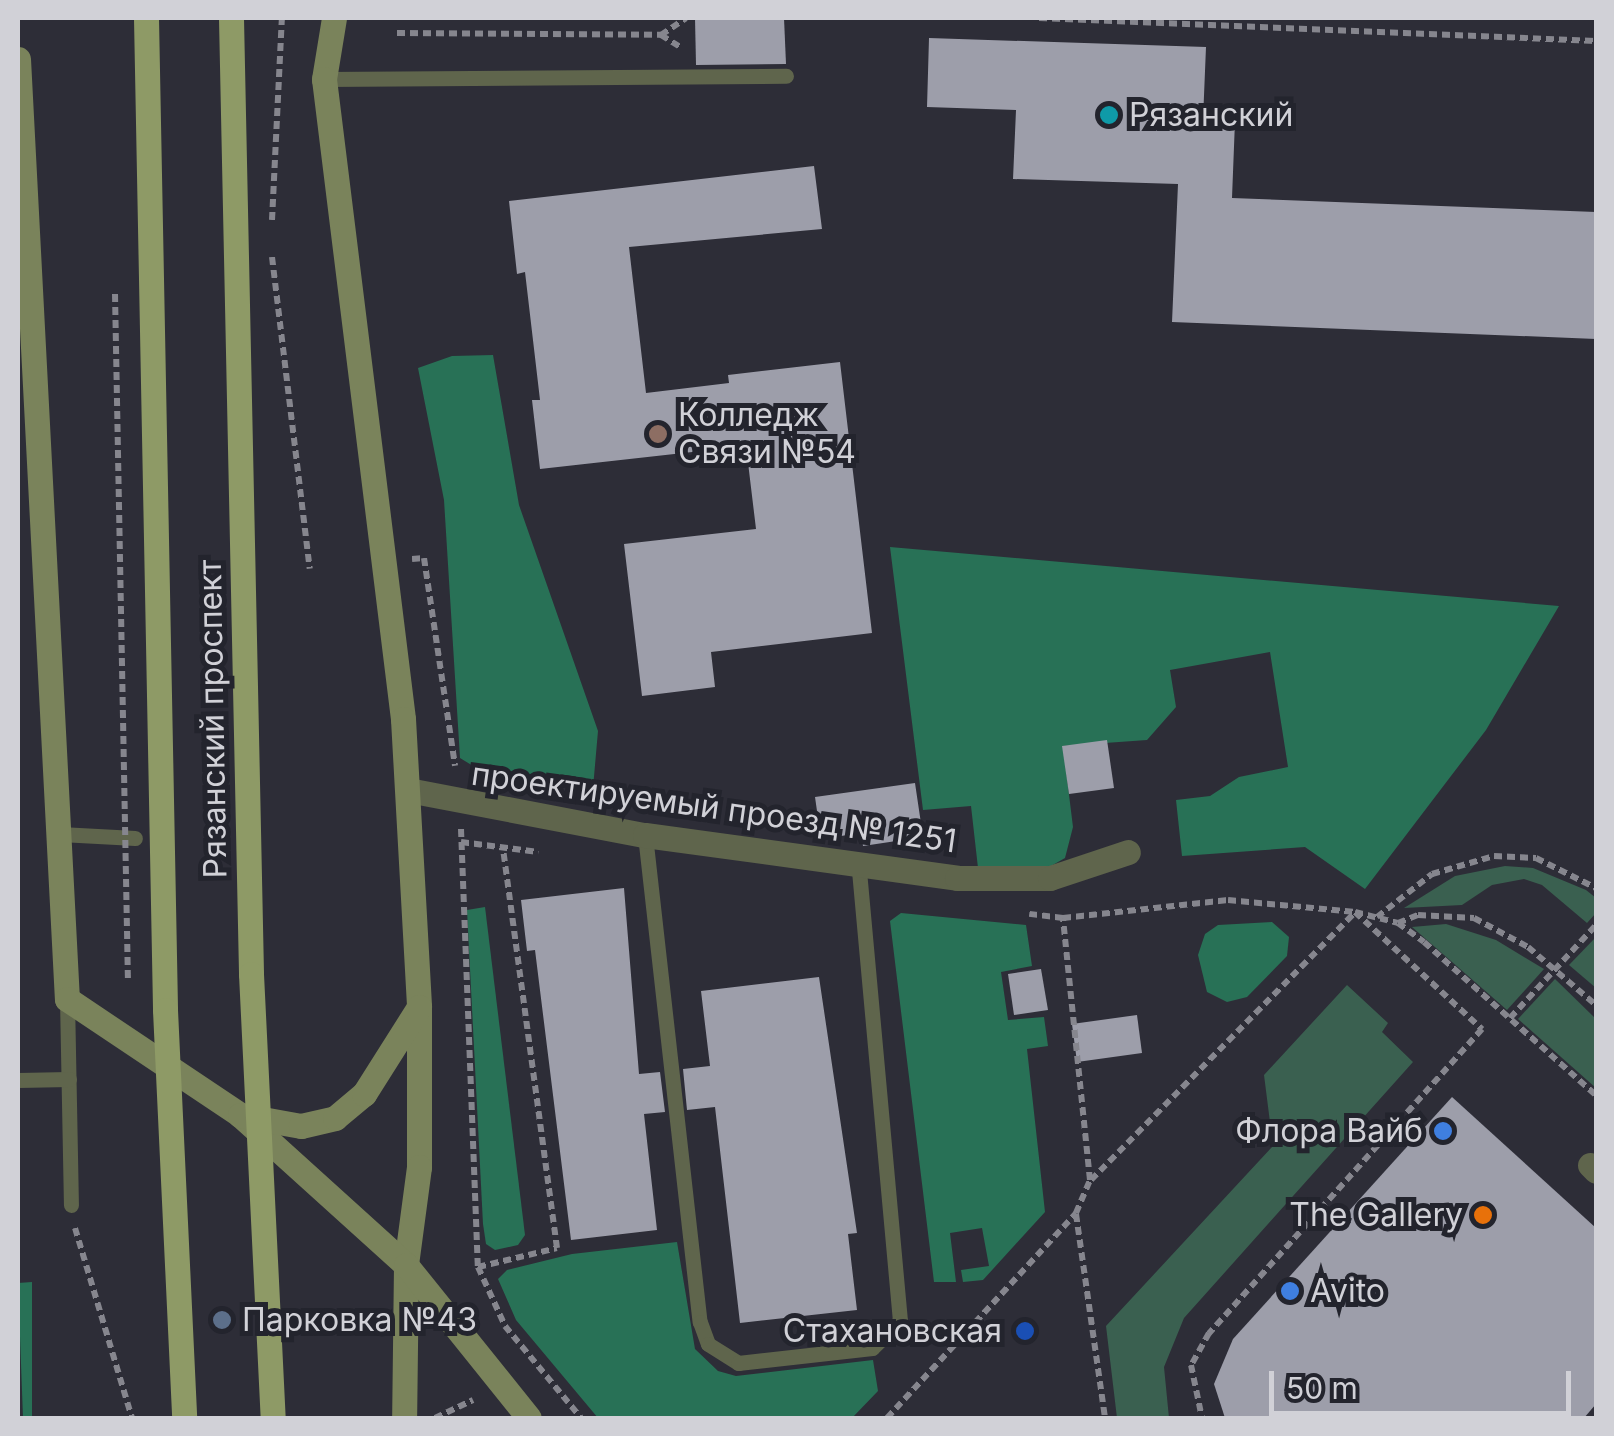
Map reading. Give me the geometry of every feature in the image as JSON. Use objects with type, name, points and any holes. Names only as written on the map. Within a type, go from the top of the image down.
[{"type":"main road","name":"Рязанский проспект","points":[[146,18],[165,1010],[184,1418]]},
{"type":"main road","name":"Рязанский проспект","points":[[231,18],[251,974],[273,1418]]},
{"type":"main road","points":[[334,18],[324,79],[408,790],[419,1007],[419,1167],[406,1265],[404,1418]]},
{"type":"main road","points":[[18,59],[67,999],[240,1116],[406,1265],[530,1418]]},
{"type":"main road","points":[[240,1116],[301,1126],[335,1118],[364,1094],[419,1007]]},
{"type":"street","name":"проектируемый проезд № 1251","points":[[408,790],[645,835],[860,868],[1050,878],[1128,852]]},
{"type":"lane","points":[[324,79],[786,76]]},
{"type":"lane","points":[[60,834],[135,838]]},
{"type":"lane","points":[[645,835],[700,1322],[708,1344],[738,1363],[872,1348],[900,1321],[860,868]]},
{"type":"lane","points":[[67,999],[71,1205]]},
{"type":"lane","points":[[18,1080],[69,1080]]},
{"type":"path","points":[[271,226],[282,18]]},
{"type":"path","points":[[397,33],[661,35],[686,18]]},
{"type":"path","points":[[1040,18],[1596,42]]},
{"type":"path","points":[[270,245],[310,569]]},
{"type":"path","points":[[411,559],[424,558],[460,783]]},
{"type":"path","points":[[462,828],[459,896],[478,1267],[505,1326],[581,1418]]},
{"type":"path","points":[[478,1267],[557,1248],[504,846]]},
{"type":"path","points":[[1376,918],[1432,874],[1494,856],[1536,858],[1596,888]]},
{"type":"path","points":[[1026,914],[1062,918],[1228,900],[1355,912],[1398,923],[1596,1094]]},
{"type":"path","points":[[886,1418],[1076,1213],[1090,1180],[1355,912]]},
{"type":"path","points":[[1202,1418],[1191,1365],[1209,1333],[1482,1029],[1355,912]]},
{"type":"path","points":[[1398,923],[1418,915],[1474,918],[1557,968],[1596,1005]]},
{"type":"path","points":[[1062,918],[1090,1180]]},
{"type":"path","points":[[1510,1018],[1596,925]]},
{"type":"path","points":[[71,1205],[132,1418]]},
{"type":"path","points":[[1076,1213],[1105,1418]]},
{"type":"path","points":[[434,1418],[479,1397]]},
{"type":"green space","points":[[493,355],[519,505],[598,731],[593,788],[478,769],[460,758],[444,500],[418,368],[452,356]]},
{"type":"green space","points":[[890,547],[1559,606],[1486,730],[1365,889],[1305,847],[1182,856],[1176,800],[1210,796],[1239,777],[1288,767],[1270,652],[1170,670],[1176,707],[1147,740],[1063,746],[1073,827],[1065,858],[1051,866],[978,868],[971,806],[923,810]]},
{"type":"green space","points":[[1505,866],[1533,868],[1586,890],[1596,898],[1596,913],[1587,923],[1542,885],[1524,879],[1492,885],[1462,905],[1404,908],[1455,876]]},
{"type":"green space","points":[[485,907],[525,1235],[518,1245],[495,1250],[486,1244],[483,1224],[467,910]]},
{"type":"green space","points":[[901,913],[1026,925],[1032,966],[1001,972],[1008,1020],[1044,1017],[1048,1046],[1027,1049],[1045,1212],[983,1280],[963,1282],[961,1270],[989,1266],[982,1228],[950,1233],[956,1282],[934,1282],[890,921]]},
{"type":"green space","points":[[1272,922],[1289,937],[1287,956],[1247,997],[1227,1002],[1207,992],[1198,955],[1205,934],[1218,925]]},
{"type":"green space","points":[[1446,924],[1496,940],[1544,969],[1507,1010],[1412,927]]},
{"type":"green space","points":[[1596,937],[1596,988],[1569,965]]},
{"type":"green space","points":[[1555,979],[1596,1019],[1596,1088],[1518,1019]]},
{"type":"green space","points":[[1347,985],[1388,1023],[1382,1032],[1413,1062],[1184,1318],[1164,1367],[1169,1418],[1117,1418],[1106,1326],[1273,1146],[1264,1075]]},
{"type":"green space","points":[[677,1242],[695,1349],[718,1371],[736,1376],[873,1360],[878,1391],[852,1418],[598,1418],[516,1320],[498,1279],[507,1270],[572,1254]]},
{"type":"green space","points":[[32,1282],[32,1418],[23,1418],[18,1283]]},
{"type":"building","points":[[695,18],[784,18],[786,64],[696,65]]},
{"type":"building","points":[[929,38],[1206,47],[1203,120],[1235,121],[1232,198],[1596,212],[1596,339],[1172,322],[1178,184],[1013,179],[1016,110],[927,107]]},
{"type":"building","points":[[814,166],[822,229],[629,247],[646,393],[729,383],[728,375],[840,362],[872,633],[711,652],[715,687],[642,696],[624,544],[756,529],[746,446],[540,469],[532,400],[540,400],[525,272],[517,274],[509,201]]},
{"type":"building","points":[[1107,740],[1114,788],[1069,794],[1062,746]]},
{"type":"building","points":[[915,783],[923,837],[863,846],[861,833],[821,839],[815,797]]},
{"type":"building","points":[[624,888],[639,1074],[660,1072],[665,1112],[644,1114],[657,1230],[571,1240],[535,950],[527,951],[521,900]]},
{"type":"building","points":[[1041,969],[1048,1010],[1014,1015],[1008,974]]},
{"type":"building","points":[[819,977],[857,1233],[848,1234],[857,1310],[740,1323],[715,1107],[687,1110],[683,1069],[710,1066],[701,991]]},
{"type":"building","points":[[1137,1015],[1142,1053],[1077,1062],[1072,1024]]},
{"type":"building","points":[[1452,1097],[1596,1228],[1596,1404],[1584,1418],[1225,1418],[1214,1384],[1233,1339]]},
{"type":"place","name":"Рязанский","points":[[1109,115]]},
{"type":"place","name":"Колледж Связи №54","points":[[658,434]]},
{"type":"place","name":"Флора Вайб","points":[[1443,1131]]},
{"type":"place","name":"The Gallery","points":[[1483,1215]]},
{"type":"place","name":"Avito","points":[[1290,1291]]},
{"type":"place","name":"Парковка №43","points":[[222,1320]]},
{"type":"place","name":"Стахановская","points":[[1025,1331]]}]
